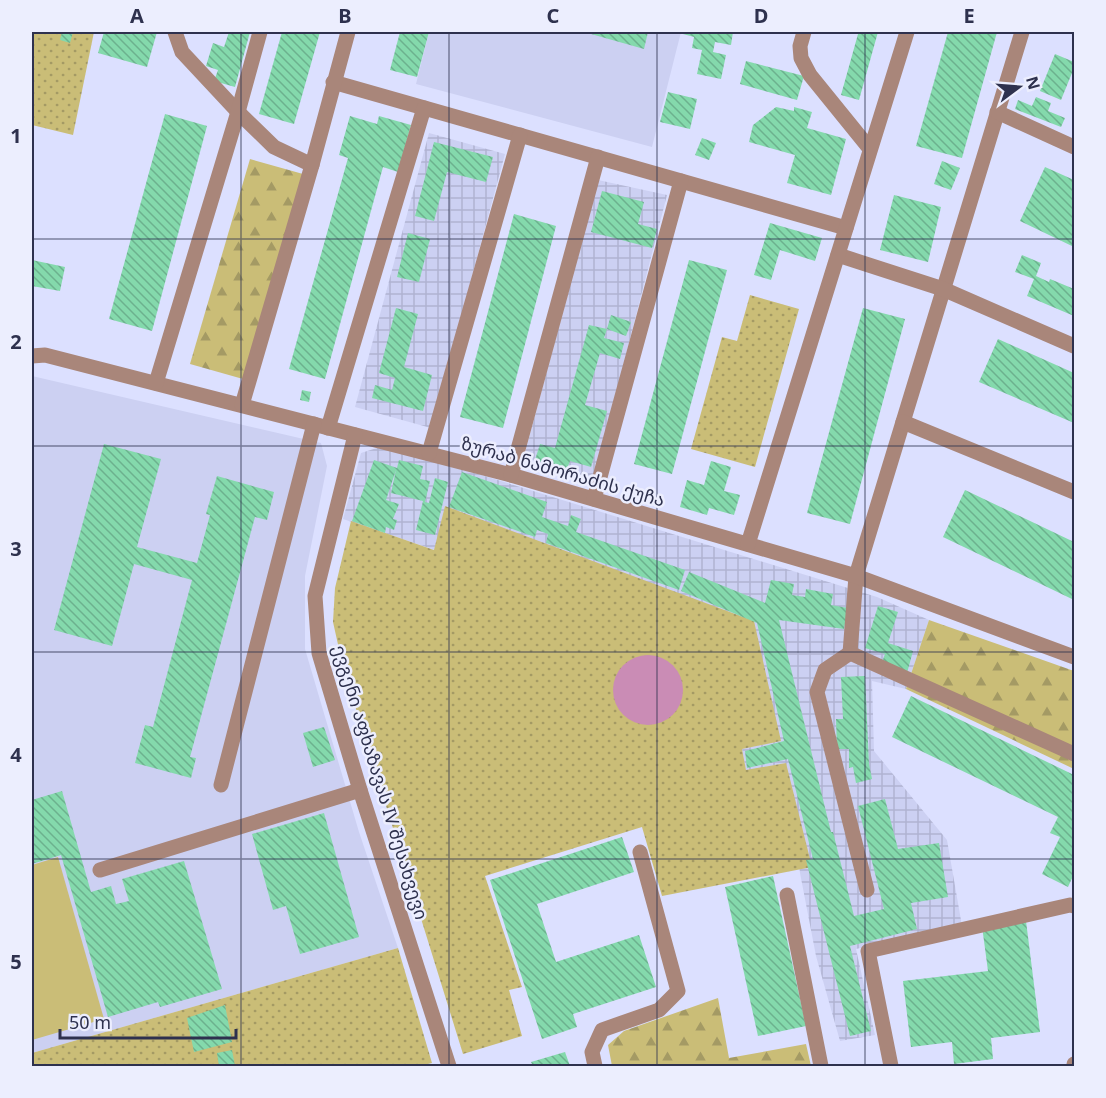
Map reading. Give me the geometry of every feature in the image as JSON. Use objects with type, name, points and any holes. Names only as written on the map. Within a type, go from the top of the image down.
[{"type":"street","points":[[175,32],[182,52],[274,147],[312,165]]},
{"type":"street","points":[[156,383],[260,32]]},
{"type":"street","points":[[242,405],[348,32]]},
{"type":"street","points":[[804,32],[800,46],[801,58],[810,75],[870,149]]},
{"type":"street","points":[[748,544],[907,32]]},
{"type":"street","points":[[850,653],[856,576],[1022,32]]},
{"type":"street","points":[[333,82],[846,228]]},
{"type":"street","points":[[221,785],[321,426],[424,108]]},
{"type":"street","points":[[997,112],[1074,147]]},
{"type":"street","points":[[429,453],[520,135]]},
{"type":"street","points":[[511,475],[598,157]]},
{"type":"street","points":[[594,499],[681,181]]},
{"type":"street","points":[[838,255],[944,289],[1074,346]]},
{"type":"street","name":"ზურაბ ნამორაძის ქუჩა","points":[[32,356],[45,355],[511,475],[856,576],[1074,657]]},
{"type":"street","points":[[903,422],[1074,492]]},
{"type":"street","name":"ევგენი აფხაზავას IV შესახვევი","points":[[355,435],[315,596],[318,653],[449,1066]]},
{"type":"street","points":[[850,653],[1074,754]]},
{"type":"street","points":[[850,653],[825,670],[817,692],[867,890]]},
{"type":"street","points":[[100,870],[360,790]]},
{"type":"street","points":[[595,1066],[591,1052],[602,1030],[659,1010],[678,991],[640,852]]},
{"type":"street","points":[[787,895],[821,1066]]},
{"type":"street","points":[[891,1066],[868,951],[1070,905],[1074,906]]},
{"type":"shaded area","points":[[429,32],[681,32],[652,147],[416,84]]},
{"type":"shaded area","points":[[429,133],[505,154],[431,428],[355,407]]},
{"type":"shaded area","points":[[598,180],[667,195],[594,479],[528,459],[525,453]]},
{"type":"shaded area","points":[[32,376],[321,443],[327,466],[305,576],[305,649],[359,832],[398,948],[32,1053]]},
{"type":"shaded area","points":[[383,446],[877,597],[929,620],[906,689],[872,681],[874,751],[947,840],[962,926],[856,949],[875,1035],[840,1041],[816,956],[800,873],[786,763],[746,771],[742,749],[781,740],[445,506],[435,550],[343,519],[361,453]]},
{"type":"shaded area","points":[[648,655],[661,658],[673,665],[680,677],[683,690],[680,703],[673,715],[661,722],[648,725],[635,722],[623,715],[616,703],[613,690],[616,677],[623,665],[635,658]]},
{"type":"green space","points":[[32,32],[94,32],[73,135],[32,125]]},
{"type":"green space","points":[[250,159],[303,174],[243,379],[190,364]]},
{"type":"green space","points":[[750,295],[799,309],[755,467],[691,449],[722,337],[737,341]]},
{"type":"green space","points":[[445,506],[754,621],[781,741],[742,749],[746,770],[786,763],[812,867],[662,896],[642,827],[485,876],[522,987],[509,990],[522,1036],[463,1054],[343,667],[333,622],[335,588],[351,521],[434,550]]},
{"type":"green space","points":[[929,620],[1074,671],[1074,769],[906,689]]},
{"type":"green space","points":[[58,857],[104,1019],[32,1040],[32,865]]},
{"type":"green space","points":[[398,948],[432,1063],[419,1066],[32,1066],[32,1053]]},
{"type":"green space","points":[[718,998],[729,1058],[806,1044],[811,1066],[612,1066],[608,1045],[624,1031]]},
{"type":"building","points":[[62,32],[73,32],[70,43],[60,40]]},
{"type":"building","points":[[104,32],[157,32],[147,67],[98,53]]},
{"type":"building","points":[[229,32],[250,32],[235,87],[214,81],[218,70],[206,66],[213,43],[224,47]]},
{"type":"building","points":[[282,32],[320,32],[294,124],[259,114]]},
{"type":"building","points":[[400,32],[429,32],[417,77],[390,70]]},
{"type":"building","points":[[584,32],[648,32],[644,49]]},
{"type":"building","points":[[684,32],[733,32],[731,45],[715,42],[713,52],[726,55],[721,79],[697,74],[702,50],[692,48],[694,37],[683,34]]},
{"type":"building","points":[[852,32],[878,32],[859,100],[841,95],[858,34]]},
{"type":"building","points":[[948,32],[997,32],[962,158],[916,146]]},
{"type":"building","points":[[1055,54],[1074,62],[1074,68],[1061,100],[1040,91]]},
{"type":"building","points":[[746,61],[804,76],[797,100],[740,84]]},
{"type":"building","points":[[668,92],[697,99],[690,129],[660,122]]},
{"type":"building","points":[[1036,97],[1051,103],[1048,111],[1065,118],[1061,127],[1015,109],[1018,100],[1032,106]]},
{"type":"building","points":[[776,107],[794,111],[794,107],[812,112],[807,128],[846,139],[831,195],[787,183],[795,155],[749,142],[753,125]]},
{"type":"building","points":[[165,114],[207,126],[152,331],[109,319]]},
{"type":"building","points":[[350,116],[377,124],[379,116],[411,125],[398,172],[383,167],[325,379],[289,369],[348,158],[339,155]]},
{"type":"building","points":[[702,138],[716,143],[709,160],[695,155]]},
{"type":"building","points":[[434,142],[493,157],[486,182],[447,172],[434,221],[415,216]]},
{"type":"building","points":[[942,161],[960,168],[951,190],[934,184]]},
{"type":"building","points":[[1045,167],[1074,180],[1074,247],[1020,221]]},
{"type":"building","points":[[602,191],[644,202],[638,224],[657,229],[652,248],[591,232]]},
{"type":"building","points":[[894,195],[941,207],[928,262],[880,250]]},
{"type":"building","points":[[514,214],[556,226],[503,428],[460,417]]},
{"type":"building","points":[[770,223],[822,238],[815,261],[780,250],[771,280],[754,275]]},
{"type":"building","points":[[408,233],[430,239],[419,282],[397,277]]},
{"type":"building","points":[[1022,255],[1041,263],[1036,276],[1074,289],[1074,316],[1027,296],[1034,279],[1015,272]]},
{"type":"building","points":[[32,260],[65,267],[60,291],[32,286]]},
{"type":"building","points":[[689,260],[727,270],[672,474],[634,464]]},
{"type":"building","points":[[396,308],[418,314],[404,367],[432,375],[423,411],[372,398],[375,385],[392,390],[395,378],[379,373]]},
{"type":"building","points":[[863,308],[905,319],[850,524],[807,513]]},
{"type":"building","points":[[611,315],[631,322],[626,336],[607,329]]},
{"type":"building","points":[[589,325],[607,329],[604,338],[624,343],[620,359],[600,353],[585,405],[607,411],[591,467],[570,461],[567,469],[535,460],[540,444],[555,448]]},
{"type":"building","points":[[998,339],[1074,373],[1074,423],[979,382]]},
{"type":"building","points":[[302,390],[311,392],[309,402],[300,400]]},
{"type":"building","points":[[104,444],[161,459],[137,547],[197,563],[210,515],[206,514],[217,476],[274,492],[267,520],[255,517],[190,757],[196,758],[191,778],[135,763],[145,725],[153,727],[192,580],[134,564],[112,646],[54,630]]},
{"type":"building","points":[[374,460],[397,468],[399,460],[423,466],[420,479],[430,481],[425,502],[429,503],[435,478],[448,482],[435,535],[416,530],[423,501],[391,493],[396,470],[386,500],[399,504],[393,519],[397,520],[394,530],[386,527],[385,533],[352,521]]},
{"type":"building","points":[[711,461],[731,467],[724,491],[740,495],[734,515],[709,508],[707,515],[680,507],[687,480],[704,485]]},
{"type":"building","points":[[462,472],[547,502],[542,517],[568,526],[571,515],[581,519],[576,532],[685,570],[679,590],[546,543],[548,534],[537,530],[535,537],[449,507]]},
{"type":"building","points":[[965,490],[1074,542],[1074,600],[943,537]]},
{"type":"building","points":[[689,572],[765,603],[771,580],[794,584],[792,595],[805,597],[806,589],[833,594],[831,605],[848,608],[844,629],[779,620],[854,916],[884,909],[858,806],[885,799],[898,849],[939,843],[948,897],[911,903],[917,929],[850,946],[871,1031],[850,1036],[806,860],[813,859],[788,759],[747,768],[745,751],[784,741],[757,623],[681,591]]},
{"type":"building","points":[[878,606],[898,612],[888,643],[913,651],[907,673],[881,665],[885,654],[865,648]]},
{"type":"building","points":[[865,676],[869,764],[872,779],[856,783],[853,767],[849,768],[849,749],[837,749],[836,719],[843,719],[841,677]]},
{"type":"building","points":[[911,696],[1074,775],[1074,874],[1068,887],[1042,874],[1060,837],[1050,833],[1058,817],[892,737]]},
{"type":"building","points":[[324,727],[335,760],[313,767],[303,733]]},
{"type":"building","points":[[62,791],[91,892],[111,886],[116,904],[129,901],[122,879],[184,861],[222,989],[160,1007],[158,1002],[108,1017],[61,855],[32,864],[32,800]]},
{"type":"building","points":[[324,813],[359,937],[300,954],[286,906],[273,910],[252,834]]},
{"type":"building","points":[[622,837],[634,872],[537,904],[556,962],[639,935],[656,987],[573,1014],[577,1027],[542,1039],[490,880]]},
{"type":"building","points":[[773,876],[806,1026],[758,1036],[725,887]]},
{"type":"building","points":[[1026,921],[1040,1032],[991,1038],[993,1059],[954,1064],[952,1042],[911,1047],[903,981],[988,971],[982,926]]},
{"type":"building","points":[[225,1005],[232,1042],[194,1052],[187,1018]]},
{"type":"building","points":[[232,1050],[235,1066],[219,1066],[217,1053]]},
{"type":"building","points":[[565,1052],[570,1066],[533,1066],[531,1062]]}]
